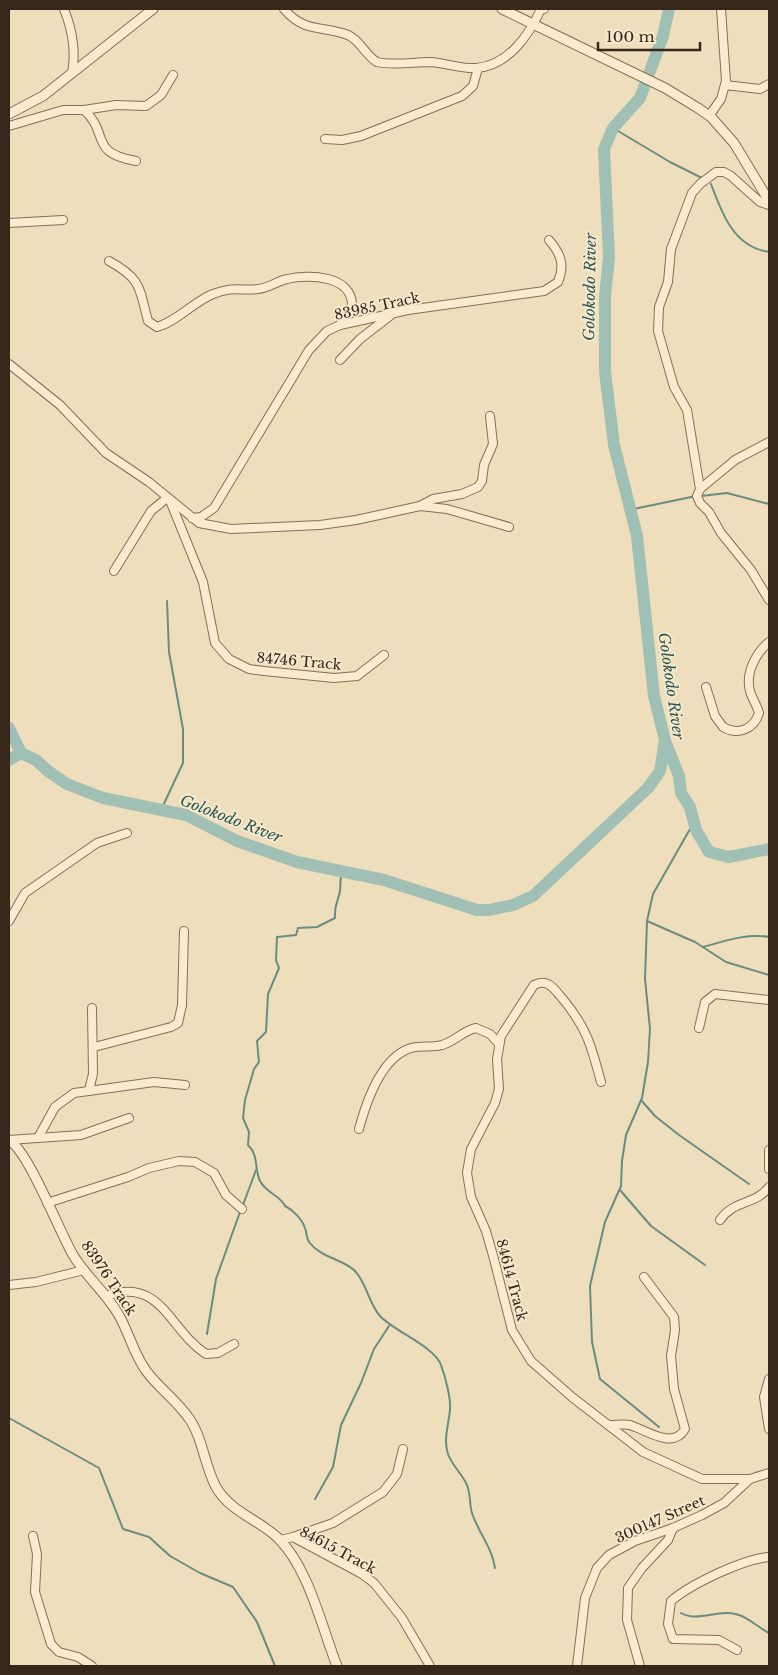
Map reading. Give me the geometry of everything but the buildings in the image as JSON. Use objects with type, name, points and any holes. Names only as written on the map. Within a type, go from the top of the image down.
[{"type":"street","points":[[64,9],[69,21],[74,53],[72,73]]},
{"type":"street","points":[[9,114],[33,103],[153,9]]},
{"type":"street","points":[[284,9],[293,19],[305,26],[348,35],[377,62],[429,62],[478,68],[498,61],[512,51],[534,24],[542,9]]},
{"type":"street","points":[[502,9],[665,88],[709,116],[734,143],[769,200]]},
{"type":"street","points":[[709,116],[721,99],[725,85],[722,9]]},
{"type":"street","points":[[325,139],[342,140],[361,136],[462,96],[473,86],[478,68]]},
{"type":"street","points":[[9,126],[54,111],[84,110],[116,104],[146,106],[164,91],[173,75]]},
{"type":"street","points":[[725,85],[760,89],[769,84]]},
{"type":"street","points":[[84,110],[93,120],[107,151],[136,161]]},
{"type":"street","points":[[700,489],[687,410],[674,387],[658,331],[659,307],[668,282],[671,249],[692,193],[700,184],[716,172],[724,172],[731,176],[760,202],[769,205]]},
{"type":"street","points":[[9,223],[63,220]]},
{"type":"street","name":"83985 Track","points":[[192,518],[201,517],[214,508],[315,342],[331,328],[394,313],[519,295],[553,287],[560,275],[562,260],[549,240]]},
{"type":"street","points":[[109,261],[130,275],[138,284],[144,299],[148,321],[157,327],[172,321],[198,301],[224,290],[239,288],[260,289],[284,280],[311,276],[327,278],[341,285],[349,294],[352,306],[340,325]]},
{"type":"street","points":[[340,360],[360,339],[394,313]]},
{"type":"street","points":[[9,364],[60,405],[106,453],[149,482],[192,518],[199,523],[231,529],[281,528],[356,520],[420,506],[433,499],[462,494],[478,487],[482,481],[484,465],[493,444],[490,416]]},
{"type":"street","points":[[769,442],[735,460],[700,489],[697,496],[700,504],[709,512],[721,533],[751,570],[769,600]]},
{"type":"street","points":[[114,571],[152,511],[169,500]]},
{"type":"street","name":"84746 Track","points":[[169,500],[203,582],[215,643],[229,659],[249,669],[334,678],[357,676],[384,655]]},
{"type":"street","points":[[420,506],[448,509],[509,528]]},
{"type":"street","points":[[706,688],[716,716],[723,727],[739,731],[749,727],[759,713],[750,691],[749,675],[761,649],[769,642]]},
{"type":"street","points":[[9,921],[25,893],[98,843],[127,833]]},
{"type":"street","points":[[94,1047],[171,1027],[178,1023],[182,1005],[184,931]]},
{"type":"street","name":"84614 Track","points":[[601,1082],[591,1044],[572,1008],[555,988],[549,984],[537,984],[529,990],[506,1025],[499,1044],[499,1089],[495,1103],[472,1149],[468,1173],[471,1196],[486,1230],[506,1315],[516,1339],[531,1361],[572,1397],[610,1425],[623,1438],[644,1452],[680,1471],[702,1479],[750,1479]]},
{"type":"street","points":[[700,1028],[705,1002],[715,994],[769,1000]]},
{"type":"street","points":[[89,1090],[94,1074],[92,1008]]},
{"type":"street","points":[[359,1130],[366,1102],[375,1085],[385,1070],[405,1050],[418,1046],[440,1046],[476,1028],[490,1034],[499,1044]]},
{"type":"street","points":[[39,1136],[47,1120],[65,1098],[74,1093],[154,1082],[185,1085]]},
{"type":"street","points":[[9,1140],[39,1136],[81,1135],[129,1118]]},
{"type":"street","name":"83976 Track","points":[[9,1140],[17,1146],[28,1162],[72,1254],[106,1296],[125,1326],[141,1364],[188,1417],[216,1487],[226,1500],[280,1540]]},
{"type":"street","points":[[769,1150],[769,1168]]},
{"type":"street","points":[[47,1202],[128,1177],[149,1168],[179,1161],[195,1162],[214,1173],[226,1195],[242,1209]]},
{"type":"street","points":[[720,1220],[728,1209],[759,1196],[769,1187]]},
{"type":"street","points":[[9,1285],[36,1282],[84,1270]]},
{"type":"street","points":[[610,1425],[629,1425],[656,1437],[664,1438],[678,1436],[685,1430],[674,1389],[671,1356],[676,1325],[674,1317],[644,1277]]},
{"type":"street","points":[[106,1296],[128,1291],[150,1296],[164,1309],[191,1342],[206,1354],[218,1353],[234,1344]]},
{"type":"street","points":[[769,1379],[764,1397],[769,1429]]},
{"type":"street","points":[[293,1537],[342,1518],[383,1492],[397,1474],[403,1449]]},
{"type":"street","name":"300147 Street","points":[[577,1666],[585,1598],[597,1568],[609,1555],[635,1541],[673,1528],[724,1503],[750,1479],[769,1473]]},
{"type":"street","points":[[640,1666],[627,1620],[628,1588],[642,1568],[668,1540],[673,1528]]},
{"type":"street","points":[[33,1536],[37,1554],[35,1592],[51,1644],[58,1652],[78,1657],[92,1666]]},
{"type":"street","name":"84615 Track","points":[[280,1540],[293,1537],[362,1574],[378,1587],[402,1618],[430,1666]]},
{"type":"street","points":[[280,1540],[303,1575],[337,1666]]},
{"type":"street","points":[[737,1650],[719,1640],[673,1639],[668,1624],[671,1601],[711,1578],[739,1566],[769,1557]]},
{"type":"waterway","name":"Golokodo River","points":[[9,760],[21,753],[36,760],[67,784],[103,798],[186,815],[237,841],[297,862],[384,880],[477,910],[489,910],[513,905],[533,896],[648,788],[660,771],[665,740],[654,696],[637,536],[614,445],[605,372],[605,297],[609,257],[604,149],[613,128],[640,98],[663,36],[669,9]]},
{"type":"waterway","points":[[613,128],[670,162],[702,178]]},
{"type":"waterway","points":[[711,184],[725,217],[738,236],[757,249],[769,252]]},
{"type":"waterway","points":[[701,496],[727,493],[769,504]]},
{"type":"waterway","points":[[629,510],[696,496]]},
{"type":"waterway","points":[[161,810],[183,763],[183,729],[169,652],[167,601]]},
{"type":"waterway","points":[[9,728],[21,753]]},
{"type":"waterway","points":[[665,741],[679,776],[681,793],[690,807],[696,830],[709,852],[729,857],[769,849]]},
{"type":"waterway","points":[[659,1427],[600,1379],[592,1342],[590,1286],[605,1222],[621,1186],[626,1135],[642,1098],[648,1062],[650,1029],[645,979],[647,921],[653,894],[694,822]]},
{"type":"waterway","points":[[343,871],[335,918],[317,927],[298,928],[296,935],[277,937],[276,960],[279,968],[268,994],[266,1032],[257,1041],[259,1062],[254,1069],[245,1100],[243,1118],[249,1132],[248,1145],[254,1153],[260,1181],[299,1218],[304,1225],[309,1242],[325,1255],[354,1270],[380,1316],[395,1328],[423,1345],[437,1358],[441,1365],[450,1399],[446,1437],[448,1454],[468,1486],[472,1513],[491,1553],[495,1568]]},
{"type":"waterway","points":[[647,921],[695,942],[726,962],[769,975]]},
{"type":"waterway","points":[[703,947],[744,937],[769,937]]},
{"type":"waterway","points":[[641,1100],[655,1116],[679,1135],[749,1184]]},
{"type":"waterway","points":[[243,1205],[256,1170]]},
{"type":"waterway","points":[[620,1190],[651,1226],[705,1265]]},
{"type":"waterway","points":[[207,1334],[216,1279],[240,1212]]},
{"type":"waterway","points":[[315,1499],[333,1467],[341,1425],[361,1383],[374,1349],[389,1326]]},
{"type":"waterway","points":[[9,1418],[99,1468],[123,1529],[149,1537],[170,1556],[200,1573],[233,1587],[257,1622],[275,1666]]},
{"type":"waterway","points":[[681,1613],[695,1617],[732,1613],[746,1618],[769,1633]]}]
